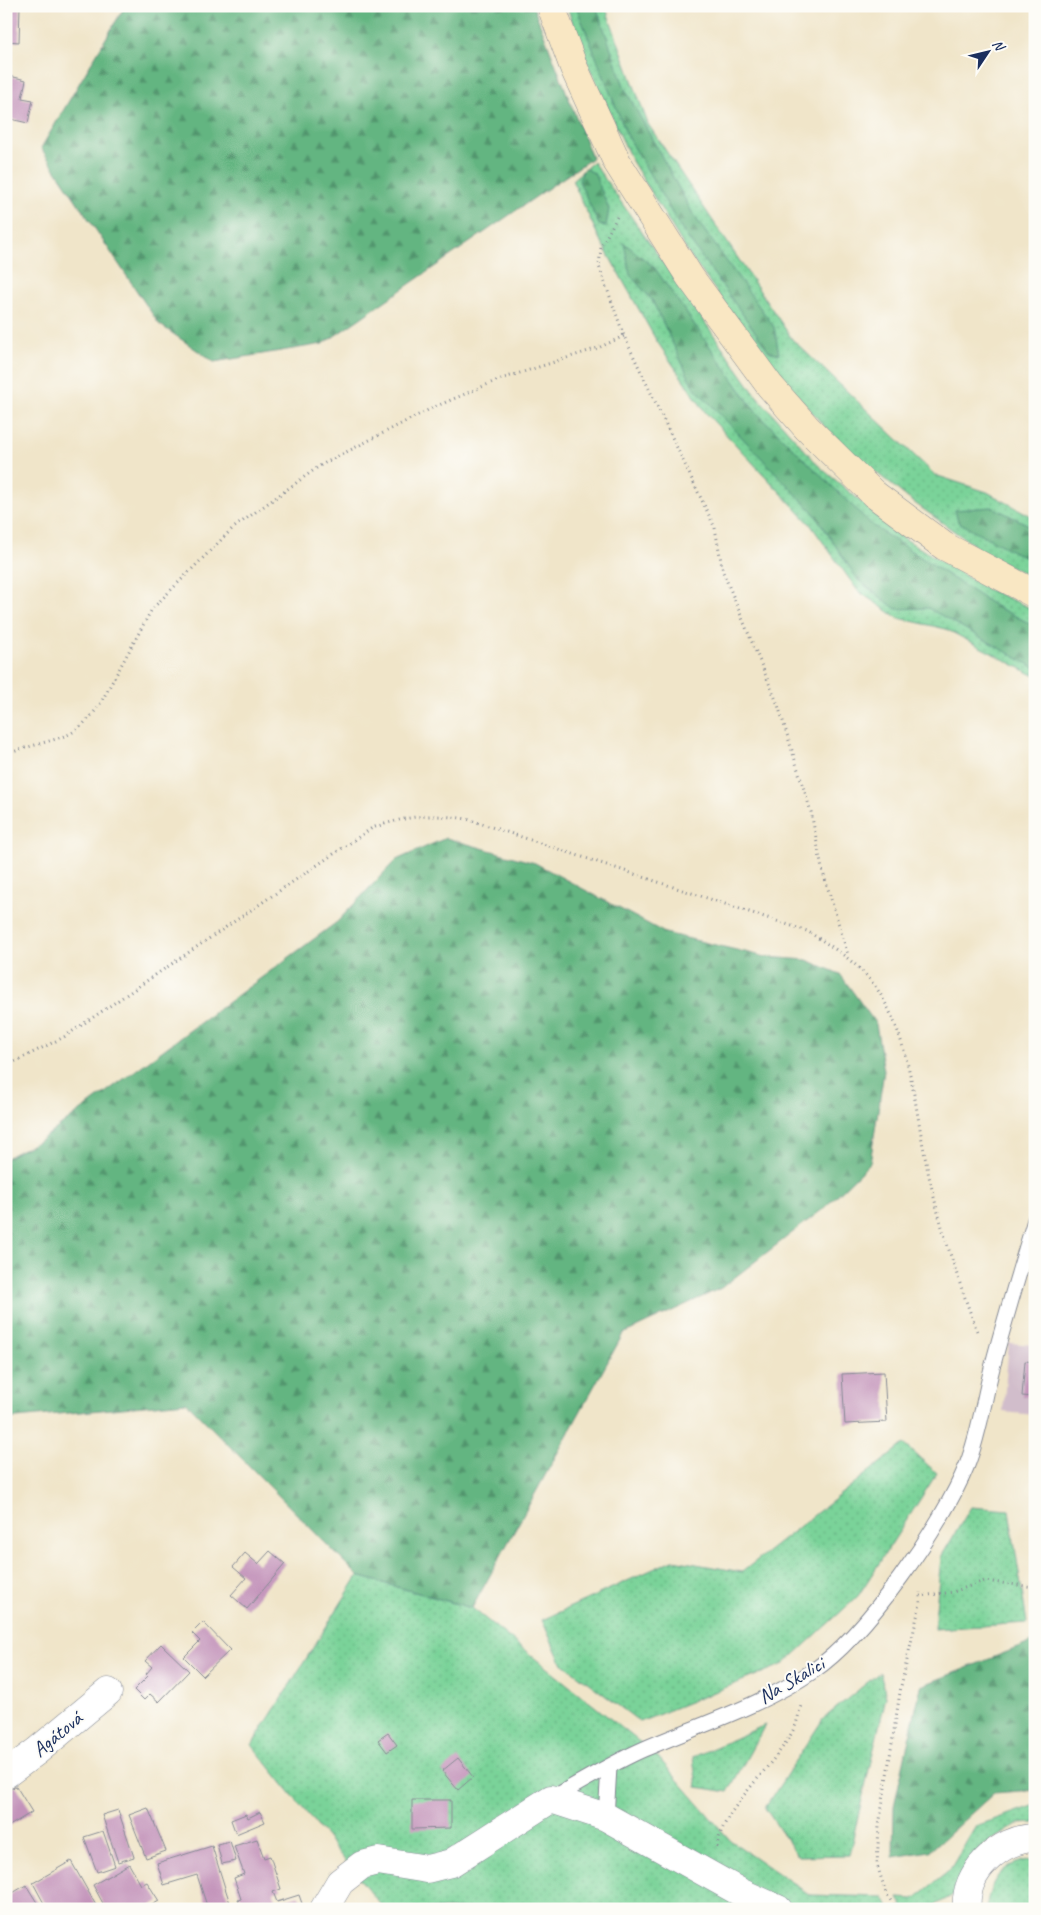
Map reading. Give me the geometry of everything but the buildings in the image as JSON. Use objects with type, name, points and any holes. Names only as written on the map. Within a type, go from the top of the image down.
[{"type":"street","points":[[551,6],[594,114],[617,162],[690,277],[770,386],[807,428],[874,494],[944,546],[1035,594]]},
{"type":"street","name":"Agátová","points":[[6,1774],[38,1751],[108,1692]]},
{"type":"street","points":[[551,1799],[606,1817],[713,1876],[778,1909]]},
{"type":"street","name":"Na Skalici","points":[[324,1909],[340,1882],[362,1865],[378,1862],[427,1869],[451,1863],[551,1799]]},
{"type":"street","points":[[968,1909],[972,1881],[985,1860],[1004,1846],[1027,1838],[1035,1838]]},
{"type":"lane","name":"Na Skalici","points":[[551,1799],[642,1750],[707,1726],[811,1672],[833,1656],[873,1611],[917,1551],[948,1504],[967,1464],[1035,1220]]},
{"type":"lane","points":[[606,1817],[609,1767]]},
{"type":"path","points":[[632,188],[601,247],[599,266],[624,336],[715,528],[724,572],[778,705],[806,794],[822,869],[848,956]]},
{"type":"path","points":[[6,755],[69,735],[88,719],[100,706],[152,609],[232,529],[321,465],[432,408],[498,380],[598,348],[624,336]]},
{"type":"path","points":[[6,1066],[64,1037],[372,828],[403,818],[438,814],[467,819],[807,931],[848,956],[878,990],[895,1021],[909,1074],[943,1235],[992,1369]]},
{"type":"path","points":[[896,1909],[886,1894],[877,1865],[879,1826],[902,1686],[920,1604],[917,1551]]},
{"type":"path","points":[[920,1596],[953,1592],[984,1581],[1035,1587]]},
{"type":"path","points":[[713,1876],[718,1839],[732,1812],[795,1725],[811,1672]]},
{"type":"shaded area","points":[[1009,1343],[1035,1345],[1035,1415],[1003,1412]]},
{"type":"green space","points":[[125,6],[533,6],[592,158],[323,344],[214,362],[159,324],[41,148]]},
{"type":"green space","points":[[567,6],[605,6],[648,124],[792,339],[935,475],[987,492],[1035,518],[1035,579],[985,553],[909,499],[834,438],[761,352],[690,256],[632,161],[581,49]]},
{"type":"green space","points":[[576,6],[596,6],[625,89],[694,216],[774,327],[779,354],[769,351],[680,227],[626,133]]},
{"type":"green space","points":[[593,162],[755,394],[820,467],[905,539],[987,589],[1035,610],[1035,676],[946,629],[898,618],[858,591],[810,524],[706,413],[656,340],[599,238],[572,180]]},
{"type":"green space","points":[[584,168],[594,173],[609,209],[606,226],[599,225],[579,181]]},
{"type":"green space","points":[[624,243],[654,267],[755,411],[873,526],[995,606],[1035,626],[1035,668],[928,608],[896,609],[858,580],[814,513],[693,386],[652,300],[630,275]]},
{"type":"green space","points":[[992,507],[1035,528],[1035,563],[958,522],[955,510]]},
{"type":"green space","points":[[446,838],[535,863],[665,933],[766,957],[807,960],[840,974],[876,1024],[884,1071],[870,1163],[823,1209],[721,1288],[623,1334],[472,1608],[358,1576],[186,1402],[6,1419],[6,1158],[41,1140],[337,922],[396,860]]},
{"type":"green space","points":[[904,1444],[937,1473],[858,1596],[784,1664],[640,1722],[561,1662],[542,1620],[673,1560],[742,1572]]},
{"type":"green space","points":[[971,1507],[1009,1510],[1027,1623],[934,1629],[941,1557]]},
{"type":"green space","points":[[358,1576],[472,1608],[657,1756],[730,1840],[810,1895],[884,1897],[890,1909],[384,1909],[252,1745]]},
{"type":"green space","points":[[1035,1641],[1035,1790],[994,1793],[930,1851],[893,1857],[894,1806],[921,1686]]},
{"type":"green space","points":[[880,1672],[886,1697],[849,1855],[798,1856],[765,1808],[823,1719]]},
{"type":"green space","points":[[765,1725],[728,1792],[697,1787],[693,1757]]},
{"type":"green space","points":[[1035,1805],[1035,1823],[1017,1824],[983,1846],[960,1891],[929,1909],[904,1909],[898,1898],[914,1899],[949,1871],[976,1826]]},
{"type":"green space","points":[[1035,1859],[1035,1909],[986,1909],[991,1888],[1000,1874],[1014,1864]]}]
